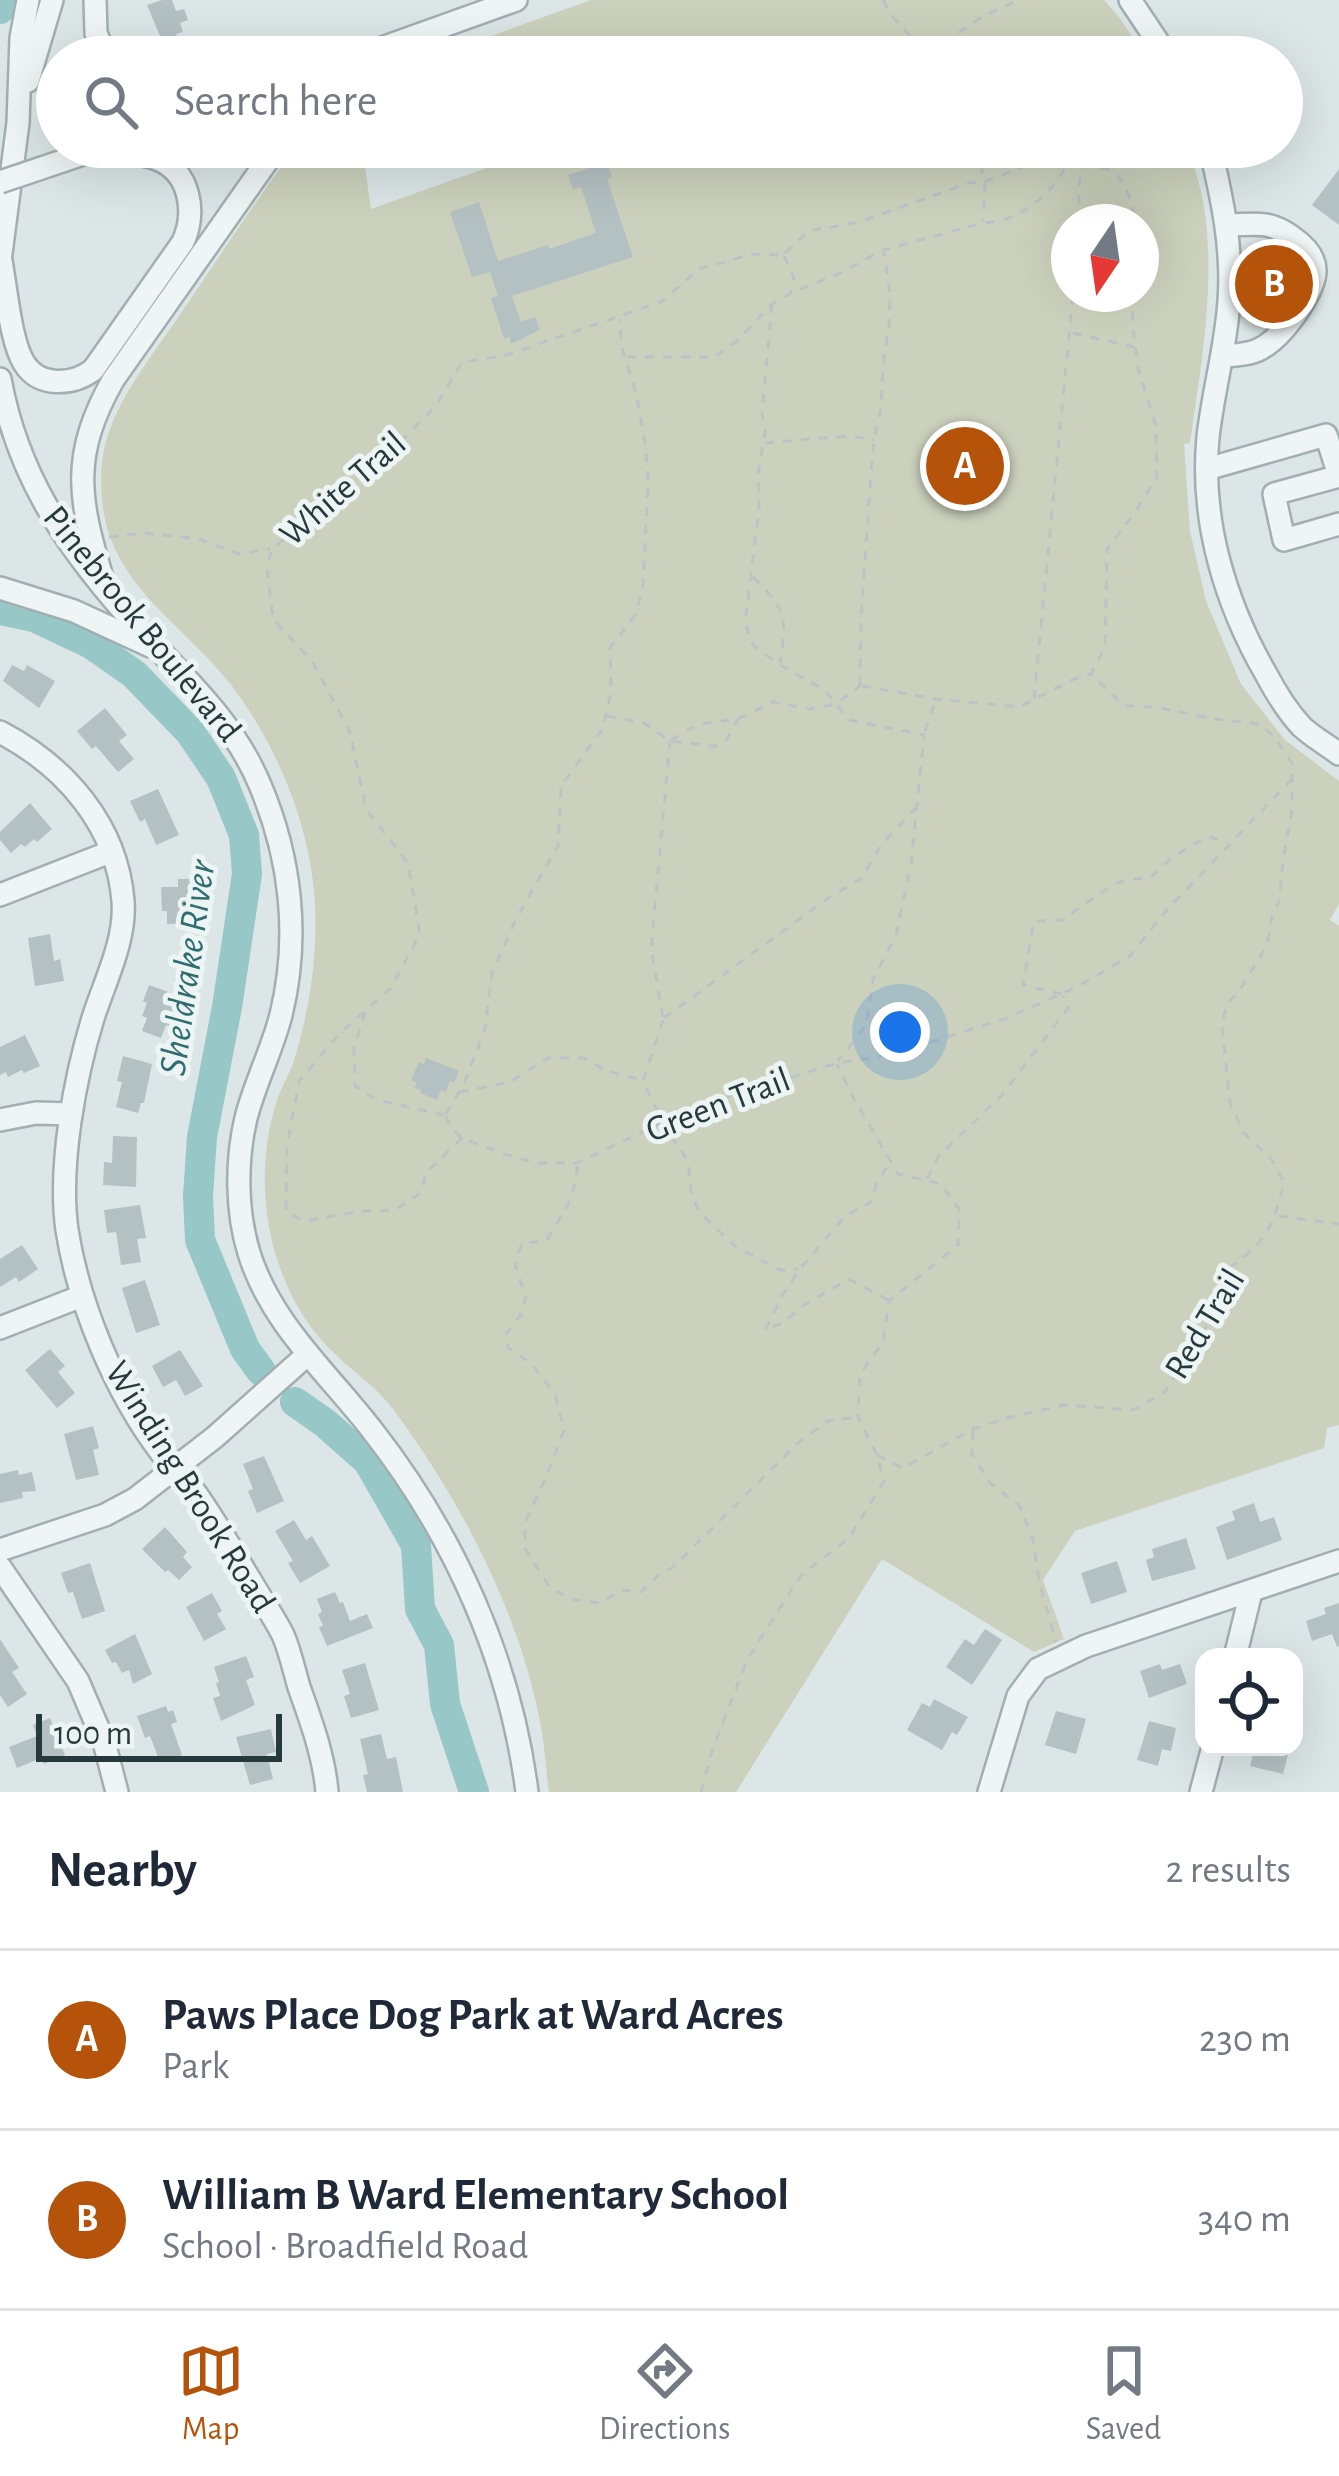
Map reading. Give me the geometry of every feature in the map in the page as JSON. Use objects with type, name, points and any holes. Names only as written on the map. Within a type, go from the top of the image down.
[{"type":"street","points":[[28,0],[0,258],[16,342],[33,373],[55,382],[76,380],[94,370],[183,242],[190,219],[188,194],[171,168]]},
{"type":"street","points":[[42,36],[52,0]]},
{"type":"street","points":[[95,0],[97,36]]},
{"type":"street","points":[[416,36],[516,0]]},
{"type":"street","points":[[1130,0],[1154,36]]},
{"type":"street","points":[[17,123],[36,56]]},
{"type":"street","points":[[0,182],[42,168]]},
{"type":"street","points":[[105,589],[82,502],[84,458],[94,419],[113,380],[259,168]]},
{"type":"street","points":[[1215,168],[1228,225],[1230,298],[1208,436],[1211,526],[1219,566],[1243,635],[1282,704],[1339,754]]},
{"type":"street","points":[[1222,356],[1256,352],[1270,342],[1304,301],[1316,266],[1311,253],[1285,232],[1265,225],[1228,225]]},
{"type":"street","name":"Pinebrook Boulevard","points":[[0,379],[10,429],[55,521],[105,589],[206,697],[238,741],[261,787],[282,847],[291,922],[289,969],[274,1040],[242,1142],[240,1193],[250,1256],[289,1332],[372,1430],[427,1510],[460,1571],[495,1649],[527,1792]]},
{"type":"street","points":[[1207,469],[1333,434],[1339,475],[1274,494],[1284,540],[1339,524]]},
{"type":"street","points":[[0,588],[74,611],[161,651]]},
{"type":"street","name":"Winding Brook Road","points":[[0,732],[51,765],[77,790],[99,823],[124,904],[71,1114],[65,1196],[82,1296],[100,1345],[136,1415],[162,1455],[195,1491],[283,1635],[314,1731],[327,1792]]},
{"type":"street","points":[[0,895],[110,852]]},
{"type":"street","points":[[0,1120],[35,1113],[71,1114]]},
{"type":"street","points":[[0,1328],[82,1296]]},
{"type":"street","points":[[0,1550],[105,1515],[135,1499],[308,1354]]},
{"type":"street","points":[[989,1792],[1018,1696],[1038,1669],[1086,1646],[1339,1561]]},
{"type":"street","points":[[0,1567],[78,1682],[104,1742],[116,1792]]},
{"type":"street","points":[[1237,1648],[1251,1592]]},
{"type":"street","points":[[1201,1792],[1211,1756]]},
{"type":"path","points":[[884,0],[909,36]]},
{"type":"path","points":[[956,36],[983,16],[1019,0]]},
{"type":"path","points":[[982,168],[983,223]]},
{"type":"path","points":[[446,1116],[485,1029],[492,973],[558,846],[560,786],[603,728],[611,692],[610,648],[636,614],[644,585],[646,449],[620,316],[661,302],[699,269],[752,254],[784,255],[808,231],[859,222],[1019,168]]},
{"type":"path","points":[[626,358],[714,357],[736,342],[772,304],[791,293],[884,250],[998,222],[1034,204],[1059,182],[1066,168]]},
{"type":"path","points":[[1079,204],[1082,168]]},
{"type":"path","points":[[1095,168],[1110,170],[1121,179],[1131,204]]},
{"type":"path","points":[[860,686],[874,440],[889,326],[884,250]]},
{"type":"path","points":[[784,255],[794,278],[791,293]]},
{"type":"path","points":[[772,304],[762,413],[766,432],[746,623],[753,645],[825,690],[849,720],[924,735]]},
{"type":"path","points":[[1034,699],[1072,312]]},
{"type":"path","points":[[670,741],[697,724],[740,718],[773,702],[808,709],[836,704],[860,686],[1019,706],[1091,674],[1105,647],[1107,549],[1157,477],[1156,426],[1138,368],[1133,312]]},
{"type":"path","name":"White Trail","points":[[462,1138],[426,1172],[422,1192],[395,1210],[303,1221],[286,1210],[287,1145],[298,1081],[339,1034],[391,988],[420,934],[408,862],[366,809],[350,732],[312,661],[273,619],[267,567],[272,549],[436,406],[462,362],[502,356],[620,316]]},
{"type":"path","points":[[1070,332],[1135,347]]},
{"type":"path","points":[[764,443],[848,436],[874,440]]},
{"type":"path","points":[[100,538],[144,533],[199,539],[238,554],[272,549]]},
{"type":"path","points":[[751,574],[779,603],[786,626],[780,665]]},
{"type":"path","points":[[1091,674],[1124,706],[1261,724],[1292,763],[1292,810],[1279,902],[1267,945],[1227,1003],[1222,1025],[1230,1103],[1244,1133],[1272,1160],[1284,1182],[1277,1216],[1339,1225]]},
{"type":"path","points":[[701,1792],[747,1660],[801,1575],[849,1538],[884,1481],[878,1455],[858,1417],[860,1374],[883,1342],[889,1301],[958,1246],[959,1209],[941,1184],[898,1174],[837,1063],[866,1025],[873,979],[896,935],[911,864],[924,735],[936,699]]},
{"type":"path","points":[[605,716],[644,723],[670,741],[715,746],[727,739],[740,718]]},
{"type":"path","points":[[670,741],[651,950],[664,1018],[644,1081],[662,1124],[688,1161],[691,1193],[700,1213],[751,1255],[780,1270],[800,1269]]},
{"type":"path","name":"Green Trail","points":[[462,1138],[537,1163],[578,1163],[728,1096],[837,1063],[890,1055],[1007,1018],[1130,956],[1164,913],[1292,779]]},
{"type":"path","points":[[664,1018],[861,879],[882,844],[917,807]]},
{"type":"path","points":[[926,1180],[938,1156],[1002,1095],[1068,1008],[1062,994],[1023,985],[1034,921],[1062,920],[1115,883],[1152,876],[1207,836],[1229,843]]},
{"type":"path","points":[[366,1010],[354,1049],[356,1086],[377,1100],[446,1116]]},
{"type":"path","points":[[460,1092],[510,1082],[548,1058],[584,1058],[607,1071],[644,1081]]},
{"type":"path","points":[[446,1116],[462,1138]]},
{"type":"path","points":[[889,1301],[849,1280],[765,1330],[800,1269],[845,1216],[871,1202],[891,1161]]},
{"type":"path","points":[[578,1163],[578,1183],[546,1241],[522,1243],[515,1264],[526,1298],[506,1334],[508,1348],[531,1363],[555,1394],[564,1430],[525,1522],[525,1549],[551,1589],[574,1600],[602,1603],[622,1590],[640,1592],[672,1568],[798,1443],[828,1421],[858,1417]]},
{"type":"path","name":"Red Trail","points":[[878,1455],[903,1468],[974,1429],[1011,1417],[1064,1405],[1132,1410],[1165,1392],[1219,1306],[1230,1267],[1252,1253],[1277,1216]]},
{"type":"path","points":[[974,1429],[972,1454],[990,1483],[1019,1505],[1033,1540],[1058,1652]]},
{"type":"green space","points":[[591,0],[1104,0],[1132,36],[491,36]]},
{"type":"green space","points":[[280,168],[365,168],[371,209],[486,168],[1194,168],[1207,231],[1208,292],[1190,443],[1184,444],[1190,531],[1206,601],[1241,684],[1285,740],[1339,781],[1339,904],[1330,920],[1339,926],[1339,1425],[1327,1428],[1324,1448],[1075,1531],[1043,1580],[1064,1639],[1034,1652],[882,1559],[736,1792],[549,1792],[532,1685],[485,1560],[442,1481],[393,1409],[310,1325],[291,1294],[275,1252],[266,1209],[265,1165],[271,1121],[301,1037],[309,996],[315,912],[310,864],[287,783],[248,709],[134,580],[119,556],[108,529],[101,483],[102,459],[130,388]]},
{"type":"building","points":[[172,0],[176,11],[184,9],[188,20],[180,23],[183,32],[160,36],[147,5]]},
{"type":"building","points":[[609,168],[612,177],[607,179],[633,257],[512,296],[521,322],[535,317],[540,330],[511,344],[509,337],[504,339],[491,298],[498,296],[490,272],[472,277],[450,212],[479,202],[498,261],[548,245],[549,249],[596,233],[581,187],[573,189],[568,175]]},
{"type":"building","points":[[1339,169],[1339,225],[1312,205]]},
{"type":"building","points":[[12,665],[24,671],[27,665],[55,681],[39,708],[3,681]]},
{"type":"building","points":[[105,708],[127,735],[119,741],[134,759],[118,772],[77,731]]},
{"type":"building","points":[[158,789],[179,835],[156,845],[145,819],[140,822],[130,801]]},
{"type":"building","points":[[30,803],[52,829],[37,842],[21,844],[11,853],[0,840],[0,832]]},
{"type":"building","points":[[178,879],[198,879],[193,924],[167,924],[167,911],[162,911],[161,887],[178,887]]},
{"type":"building","points":[[50,934],[54,961],[60,959],[64,981],[35,986],[28,938]]},
{"type":"building","points":[[149,985],[180,996],[161,1038],[142,1031]]},
{"type":"building","points":[[25,1035],[40,1066],[8,1077],[6,1072],[0,1075],[0,1047]]},
{"type":"building","points":[[123,1056],[152,1064],[138,1113],[116,1107]]},
{"type":"building","points":[[426,1058],[459,1071],[437,1100],[420,1093],[411,1080]]},
{"type":"building","points":[[113,1136],[137,1137],[136,1187],[103,1185],[104,1162],[112,1163]]},
{"type":"building","points":[[140,1205],[146,1238],[137,1239],[141,1262],[121,1265],[116,1232],[107,1233],[104,1210]]},
{"type":"building","points":[[22,1245],[38,1269],[19,1282],[16,1277],[0,1287],[0,1259]]},
{"type":"building","points":[[145,1280],[160,1325],[136,1333],[122,1288]]},
{"type":"building","points":[[50,1349],[65,1366],[58,1372],[75,1393],[57,1408],[25,1370]]},
{"type":"building","points":[[180,1350],[203,1386],[185,1396],[176,1380],[163,1387],[152,1366]]},
{"type":"building","points":[[93,1426],[99,1475],[76,1480],[64,1434]]},
{"type":"building","points":[[264,1456],[284,1501],[257,1513],[243,1464]]},
{"type":"building","points":[[18,1470],[19,1475],[32,1472],[36,1491],[0,1503],[0,1474]]},
{"type":"building","points":[[1254,1503],[1260,1522],[1274,1517],[1282,1540],[1227,1560],[1216,1527],[1235,1520],[1232,1511]]},
{"type":"building","points":[[294,1520],[306,1540],[312,1536],[330,1566],[300,1583],[275,1531]]},
{"type":"building","points":[[165,1527],[187,1552],[183,1557],[192,1567],[179,1580],[142,1549]]},
{"type":"building","points":[[1186,1538],[1196,1569],[1152,1581],[1146,1560],[1154,1557],[1152,1549]]},
{"type":"building","points":[[1117,1561],[1127,1592],[1091,1604],[1081,1573]]},
{"type":"building","points":[[90,1563],[105,1611],[82,1619],[61,1573]]},
{"type":"building","points":[[335,1592],[350,1621],[367,1614],[373,1628],[327,1646],[319,1627],[323,1626],[318,1614],[322,1612],[317,1599]]},
{"type":"building","points":[[212,1593],[226,1629],[204,1641],[186,1607]]},
{"type":"building","points":[[1339,1603],[1339,1646],[1332,1634],[1312,1641],[1306,1621]]},
{"type":"building","points":[[985,1629],[1002,1640],[972,1685],[946,1667],[965,1639],[974,1645]]},
{"type":"building","points":[[135,1634],[152,1674],[133,1684],[129,1670],[122,1673],[105,1650]]},
{"type":"building","points":[[0,1639],[19,1668],[12,1672],[27,1694],[8,1707],[0,1695]]},
{"type":"building","points":[[246,1656],[254,1677],[246,1680],[255,1705],[221,1721],[213,1698],[220,1696],[214,1667]]},
{"type":"building","points":[[365,1663],[379,1710],[351,1718],[342,1670]]},
{"type":"building","points":[[1160,1664],[1162,1670],[1180,1664],[1187,1684],[1149,1698],[1140,1671]]},
{"type":"building","points":[[934,1699],[968,1717],[942,1750],[907,1730],[922,1703],[930,1707]]},
{"type":"building","points":[[166,1706],[177,1722],[171,1724],[182,1755],[160,1762],[137,1716]]},
{"type":"building","points":[[1056,1711],[1086,1719],[1076,1754],[1045,1745]]},
{"type":"building","points":[[50,1718],[65,1755],[17,1768],[9,1747],[37,1736],[33,1725]]},
{"type":"building","points":[[1149,1721],[1176,1728],[1171,1751],[1162,1749],[1158,1766],[1137,1760]]},
{"type":"building","points":[[271,1729],[276,1752],[267,1754],[273,1779],[250,1785],[236,1737]]},
{"type":"building","points":[[381,1734],[387,1759],[396,1757],[403,1792],[367,1792],[360,1739]]},
{"type":"building","points":[[1253,1756],[1288,1756],[1283,1774],[1250,1766]]},
{"type":"waterway","name":"Sheldrake River","points":[[0,9],[1,0]]},
{"type":"waterway","name":"Sheldrake River","points":[[0,610],[34,617],[91,644],[134,674],[190,732],[221,778],[244,835],[247,874],[202,1137],[198,1196],[200,1240],[245,1349],[261,1371]]},
{"type":"waterway","name":"Sheldrake River","points":[[295,1402],[368,1461],[416,1545],[420,1609],[439,1645],[445,1704],[474,1792]]},
{"type":"place","name":"William B Ward Elementary School","points":[[1274,284]]},
{"type":"place","name":"Paws Place Dog Park at Ward Acres","points":[[965,466]]}]
